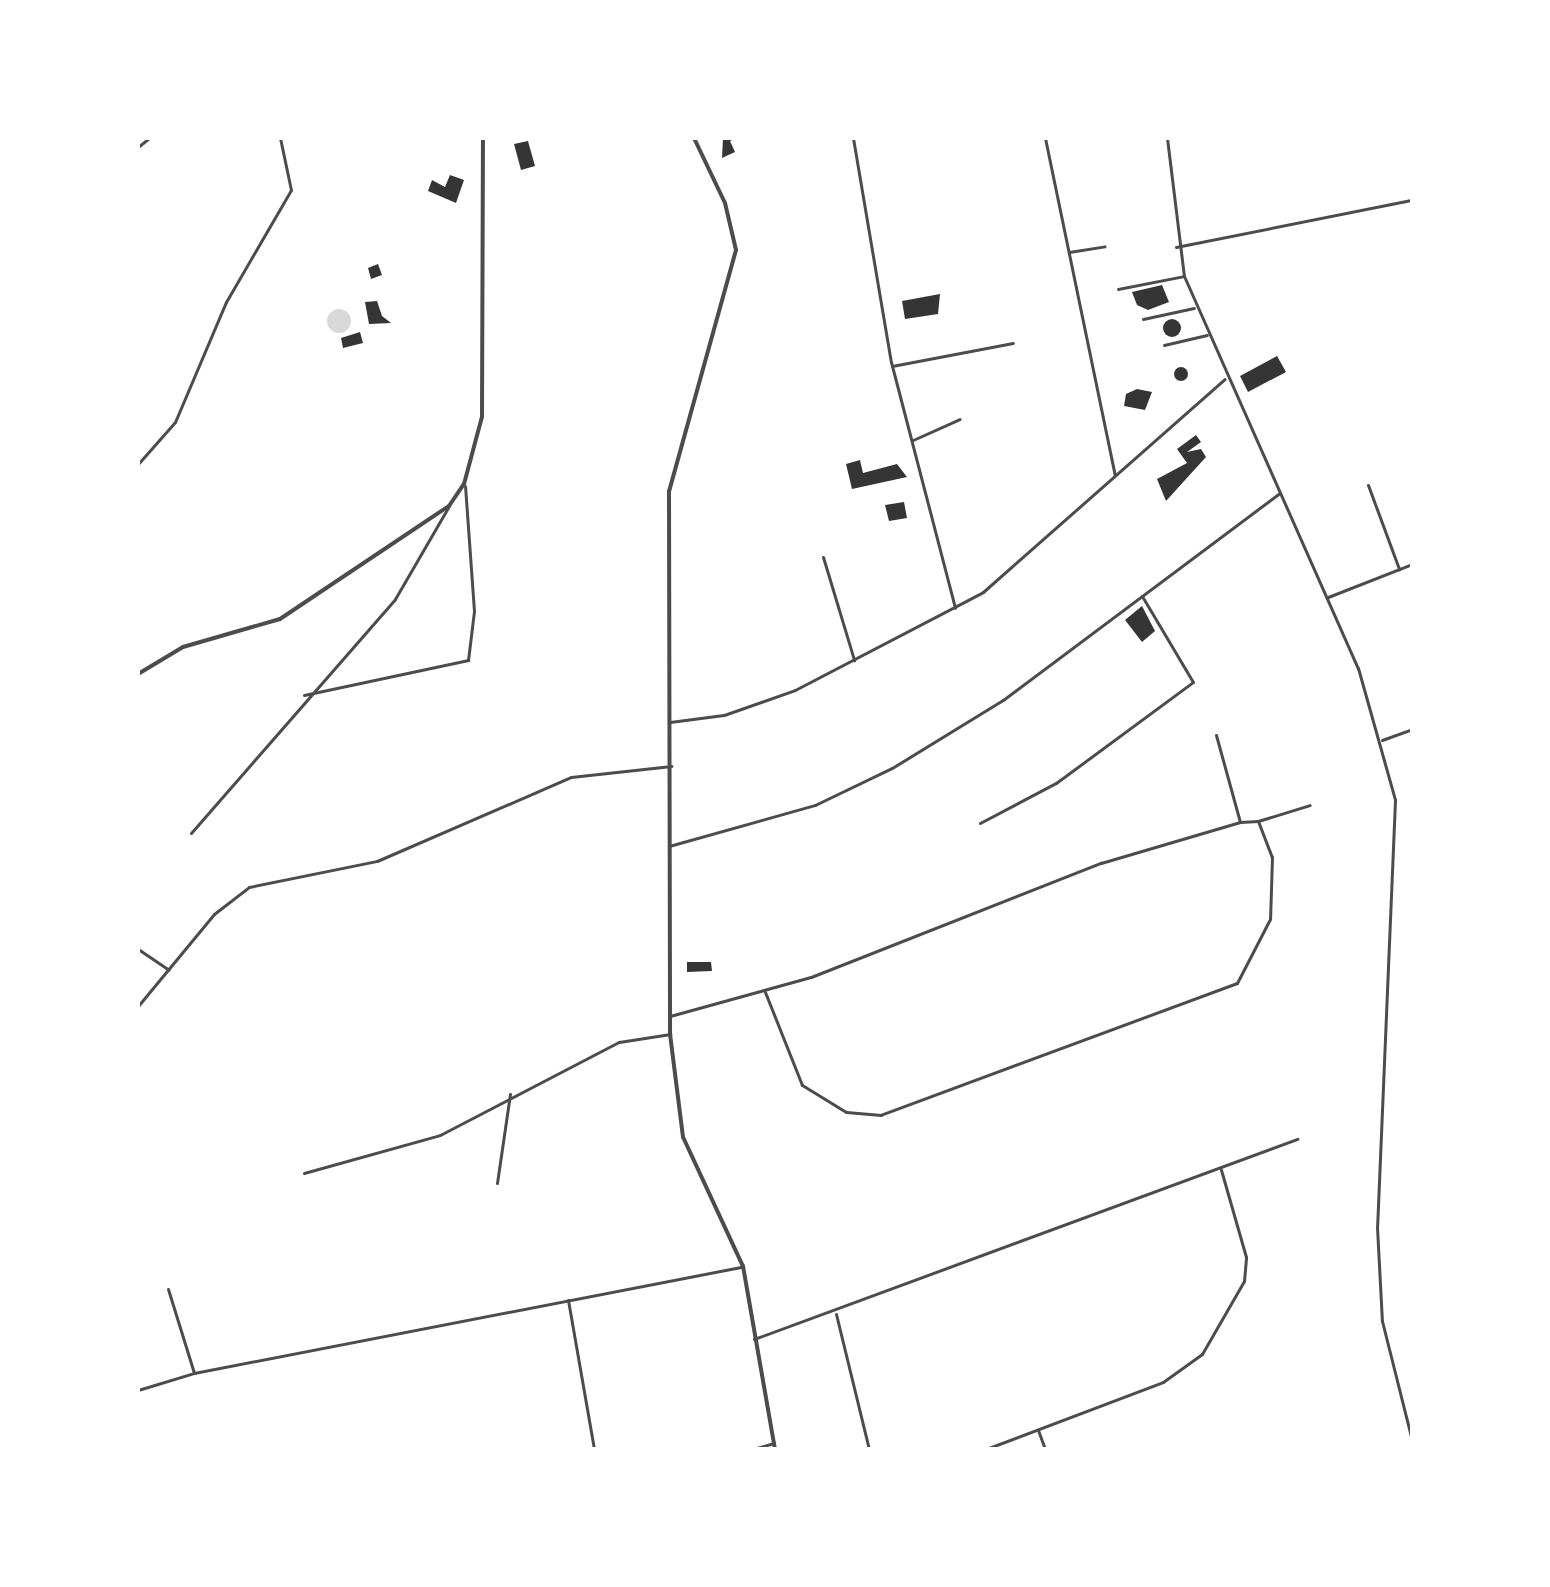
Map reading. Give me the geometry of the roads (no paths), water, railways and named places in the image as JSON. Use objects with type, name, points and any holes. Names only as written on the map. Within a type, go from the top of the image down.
[{"type":"street","points":[[138,147],[149,138]]},
{"type":"street","points":[[138,464],[175,422],[226,302],[291,190],[280,138]]},
{"type":"street","points":[[191,833],[304,695],[395,599],[464,484],[482,417],[483,138]]},
{"type":"street","points":[[694,138],[725,203],[736,250],[669,491],[670,1034],[683,1137],[743,1266],[775,1446],[753,1449]]},
{"type":"street","points":[[853,138],[892,366],[955,608]]},
{"type":"street","points":[[1045,138],[1115,475]]},
{"type":"street","points":[[1167,138],[1176,247],[1184,276],[1225,379],[1328,597],[1382,740],[1397,856],[1378,1196],[1380,1306],[1412,1440]]},
{"type":"street","points":[[1176,247],[1412,200]]},
{"type":"street","points":[[1069,252],[1105,246]]},
{"type":"street","points":[[1118,289],[1184,276]]},
{"type":"street","points":[[1143,319],[1196,307]]},
{"type":"street","points":[[1164,345],[1207,335]]},
{"type":"street","points":[[892,366],[1013,343]]},
{"type":"street","points":[[670,722],[755,705],[854,660],[955,608],[1011,570],[1225,379]]},
{"type":"street","points":[[913,440],[960,419]]},
{"type":"street","points":[[304,695],[468,660],[474,611],[464,484]]},
{"type":"street","points":[[1368,485],[1399,569]]},
{"type":"street","points":[[669,846],[842,796],[1003,700],[1278,494]]},
{"type":"street","points":[[138,674],[183,647],[280,619],[449,506]]},
{"type":"street","points":[[823,557],[854,660]]},
{"type":"street","points":[[1328,597],[1412,564]]},
{"type":"street","points":[[980,823],[1056,783],[1193,682],[1142,596]]},
{"type":"street","points":[[1382,740],[1412,729]]},
{"type":"street","points":[[1216,735],[1240,822]]},
{"type":"street","points":[[138,1006],[214,914],[249,887],[377,861],[571,777],[671,766]]},
{"type":"street","points":[[670,1016],[765,992],[1101,863],[1310,805]]},
{"type":"street","points":[[765,992],[802,1085],[846,1112],[881,1115],[1237,983],[1270,919],[1272,857],[1258,821]]},
{"type":"street","points":[[138,949],[169,970]]},
{"type":"street","points":[[304,1173],[440,1135],[510,1094],[619,1042],[670,1034]]},
{"type":"street","points":[[497,1183],[510,1094]]},
{"type":"street","points":[[754,1339],[836,1314],[1297,1139]]},
{"type":"street","points":[[986,1449],[1163,1382],[1202,1354],[1244,1281],[1246,1257],[1221,1170]]},
{"type":"street","points":[[138,1390],[194,1373],[743,1266]]},
{"type":"street","points":[[168,1289],[194,1373]]},
{"type":"street","points":[[568,1300],[594,1449]]},
{"type":"street","points":[[836,1314],[869,1449]]},
{"type":"street","points":[[1037,1430],[1045,1449]]}]
